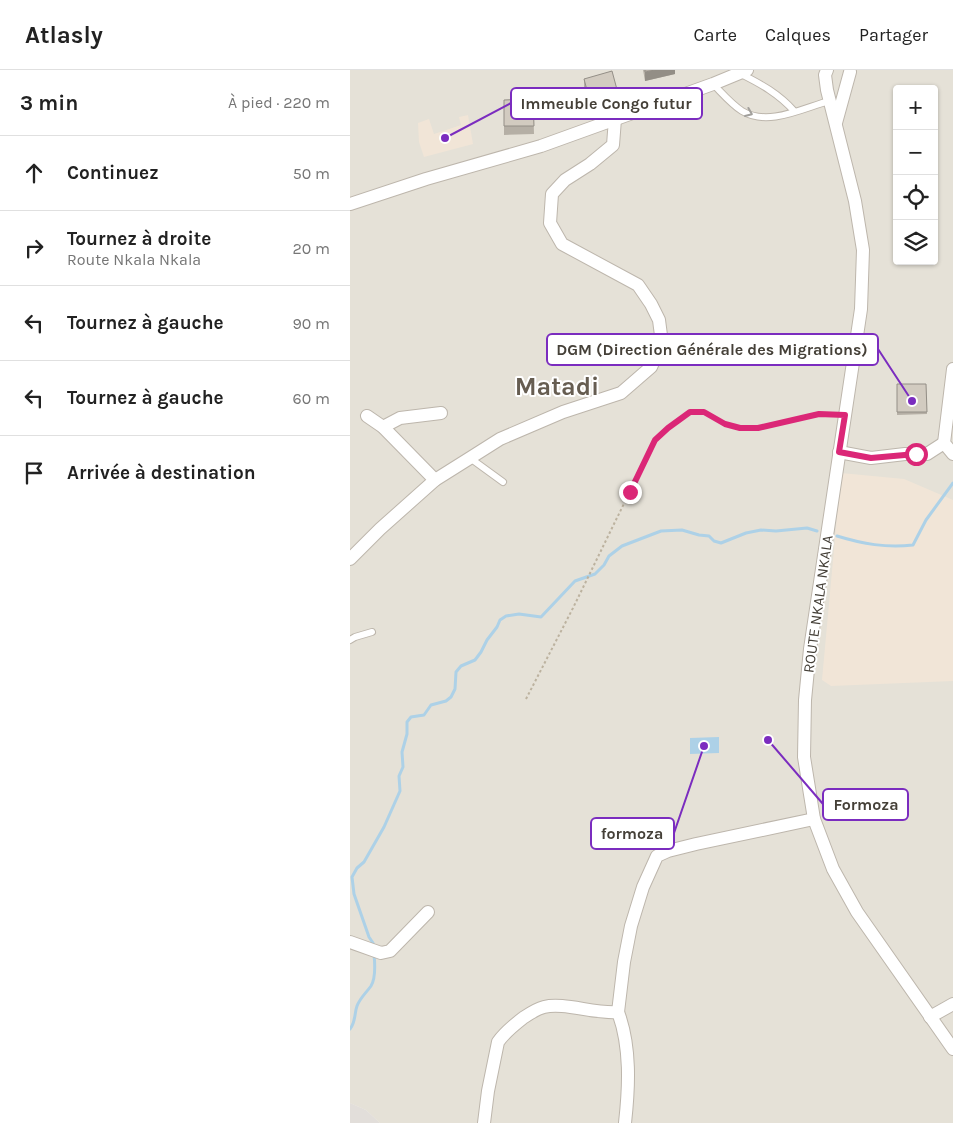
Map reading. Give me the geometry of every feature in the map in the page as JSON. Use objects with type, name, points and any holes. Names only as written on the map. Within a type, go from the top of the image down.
[{"type":"street","points":[[829,70],[841,73],[852,71],[836,123]]},
{"type":"street","name":"ROUTE NKALA NKALA","points":[[829,70],[825,82],[855,201],[863,250],[861,309],[810,649],[805,700],[804,757],[814,819],[834,869],[857,912],[953,1049]]},
{"type":"street","points":[[350,204],[426,179],[541,146],[744,72]]},
{"type":"street","points":[[350,560],[380,529],[435,480],[500,438],[563,412],[620,393],[651,367],[662,342],[659,320],[638,285],[562,244],[550,223],[552,194],[565,180],[590,164],[613,145],[615,119]]},
{"type":"street","points":[[953,369],[944,444],[953,454]]},
{"type":"street","points":[[384,427],[400,418],[441,414]]},
{"type":"street","points":[[367,416],[384,427],[435,480]]},
{"type":"street","points":[[839,452],[871,458],[905,454],[927,454],[944,444]]},
{"type":"street","points":[[626,1123],[628,1072],[624,1030],[618,1012],[624,962],[631,926],[643,887],[657,856],[687,846],[814,819]]},
{"type":"street","points":[[350,942],[381,953],[390,951],[428,912]]},
{"type":"street","points":[[930,1016],[953,1004]]},
{"type":"street","points":[[484,1123],[488,1091],[498,1042],[516,1023],[532,1012],[544,1007],[559,1006],[604,1014],[618,1012]]},
{"type":"lane","points":[[744,72],[786,101],[794,111]]},
{"type":"lane","points":[[713,84],[744,112],[756,116],[769,117],[829,101]]},
{"type":"lane","points":[[470,458],[503,482]]},
{"type":"lane","points":[[350,640],[372,632]]},
{"type":"path","points":[[526,699],[577,600],[655,440],[668,428],[690,412],[698,411],[704,412],[725,424],[740,428],[758,428],[819,414],[845,415]]},
{"type":"shaded area","points":[[350,70],[953,70],[953,1123],[380,1123],[366,1110],[350,1103]]},
{"type":"shaded area","points":[[468,115],[473,144],[424,157],[419,142],[418,123],[429,119],[434,134],[461,125],[459,117]]},
{"type":"shaded area","points":[[841,473],[904,479],[953,500],[953,681],[831,686],[822,680]]},
{"type":"shaded area","points":[[350,1103],[366,1110],[380,1123],[350,1123]]},
{"type":"water","points":[[719,737],[719,753],[690,754],[690,738]]},
{"type":"building","points":[[612,71],[619,97],[591,105],[584,79]]},
{"type":"building","points":[[533,99],[534,126],[504,126],[504,100]]},
{"type":"building","points":[[897,384],[926,384],[927,412],[897,412]]},
{"type":"waterway","points":[[837,536],[875,545],[913,545],[926,520],[953,483]]},
{"type":"waterway","points":[[374,948],[354,894],[352,877],[357,868],[364,862],[384,827],[400,791],[399,776],[403,767],[402,752],[407,734],[407,722],[411,717],[424,715],[431,705],[446,701],[451,697],[455,689],[456,672],[461,666],[475,660],[500,620],[506,616],[519,614],[541,617],[575,581],[595,574],[604,565],[609,556],[622,546],[661,531],[682,530],[709,536],[714,541],[721,543],[746,533],[761,530],[776,531],[807,528],[817,531]]},
{"type":"waterway","points":[[350,1029],[358,1003],[373,983],[375,971],[374,954]]},
{"type":"place","name":"Immeuble Congo futur","points":[[445,138]]},
{"type":"place","name":"DGM (Direction Générale des Migrations)","points":[[912,401]]},
{"type":"place","name":"Formoza","points":[[768,740]]},
{"type":"place","name":"formoza","points":[[704,746]]},
{"type":"district","name":"Matadi","points":[[557,386]]},
{"type":"route","points":[[630,492],[655,440],[690,412],[704,412],[725,424],[740,428],[758,428],[819,414],[845,415],[839,452],[871,458],[916,454]]}]
